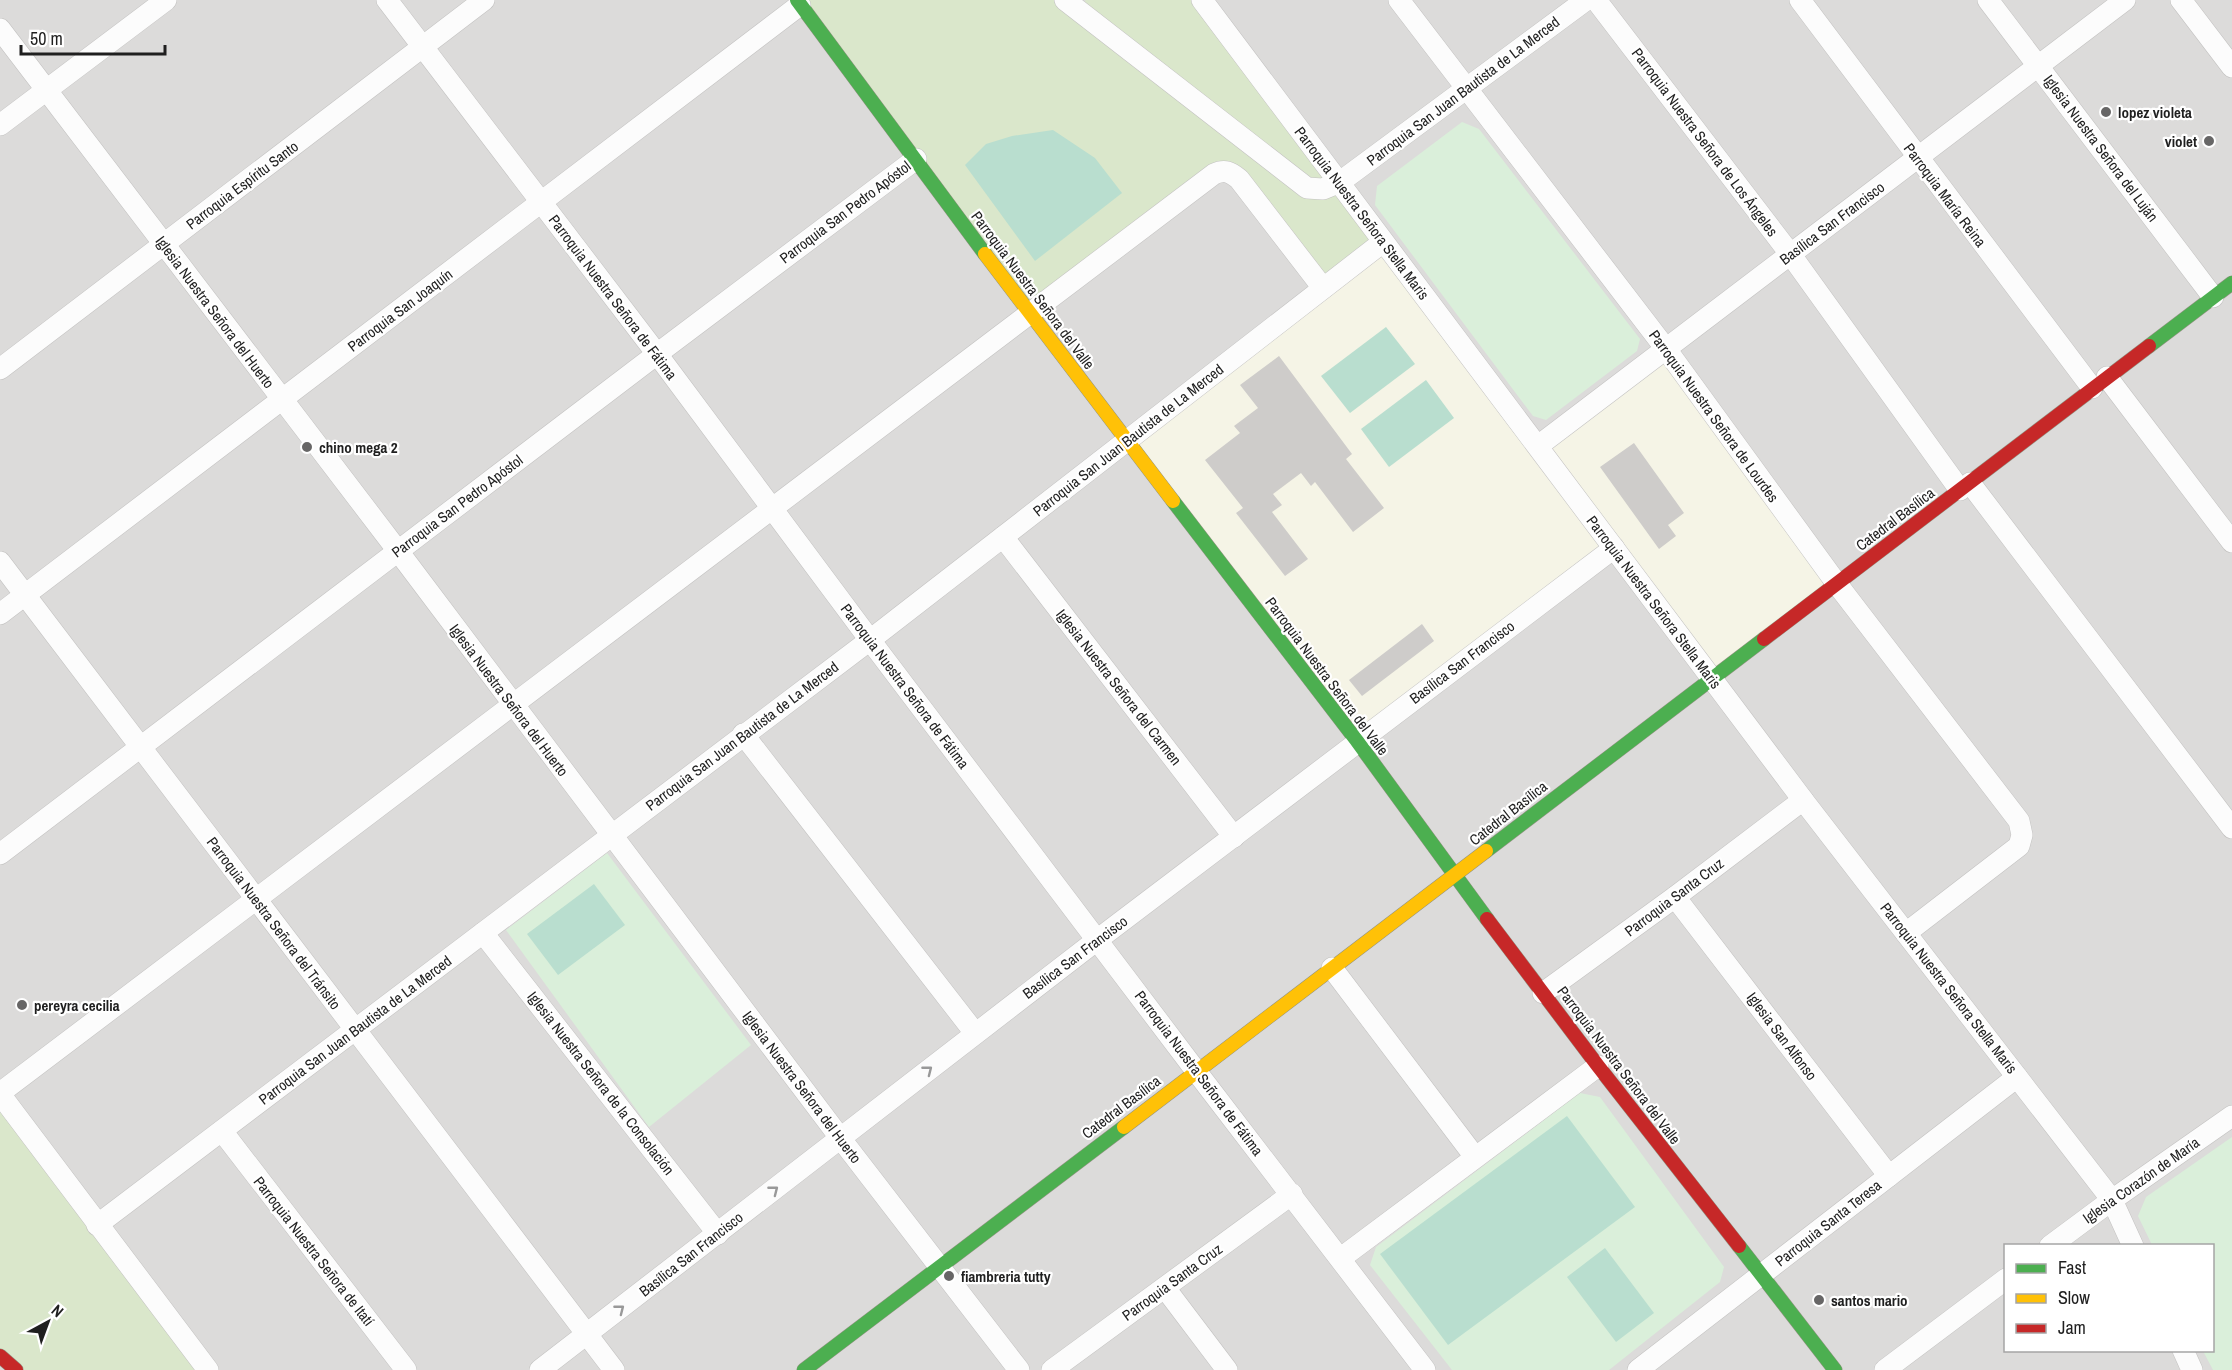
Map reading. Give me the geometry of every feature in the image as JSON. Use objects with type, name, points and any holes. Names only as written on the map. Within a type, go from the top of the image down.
[{"type":"main road","name":"Parroquia Nuestra Señora del Valle","points":[[799,2],[1028,313],[1357,741],[1454,875],[1598,1066],[1835,1370]]},
{"type":"main road","name":"Catedral Basílica","points":[[804,1370],[2232,283]]},
{"type":"main road","points":[[0,1356],[16,1370]]},
{"type":"street","points":[[0,125],[166,0]]},
{"type":"street","name":"Parroquia Nuestra Señora de Fátima","points":[[387,0],[657,354],[1196,1071],[1425,1370]]},
{"type":"street","name":"Parroquia Espíritu Santo","points":[[0,369],[484,0]]},
{"type":"street","name":"Parroquia Nuestra Señora Stella Maris","points":[[1202,0],[1803,800],[2112,1200],[2133,1244]]},
{"type":"street","name":"Parroquia Nuestra Señora de Lourdes","points":[[1399,0],[1666,350],[1837,584],[2019,821],[2022,834],[2019,846],[1906,933]]},
{"type":"street","name":"Parroquia San Juan Bautista de La Merced","points":[[1340,182],[1586,0]]},
{"type":"street","name":"Parroquia Nuestra Señora de Los Ángeles","points":[[1596,0],[1965,486],[2232,828]]},
{"type":"street","name":"Parroquia María Reina","points":[[1800,0],[1917,158],[2232,542]]},
{"type":"street","name":"Iglesia Nuestra Señora del Luján","points":[[1988,0],[2213,297]]},
{"type":"street","name":"Basílica San Francisco","points":[[1538,446],[2125,0]]},
{"type":"street","points":[[2181,0],[2232,67]]},
{"type":"street","name":"Parroquia San Joaquín","points":[[0,614],[542,203],[799,2]]},
{"type":"street","points":[[1075,3],[1307,188],[1323,189],[1340,182]]},
{"type":"street","name":"Iglesia Nuestra Señora del Huerto","points":[[0,28],[938,1267],[1019,1370]]},
{"type":"street","name":"Parroquia San Pedro Apóstol","points":[[0,854],[916,159]]},
{"type":"street","points":[[208,1370],[0,1093],[258,900],[512,704],[1214,174],[1221,171],[1230,172],[1239,179],[1323,288]]},
{"type":"street","name":"Parroquia San Juan Bautista de La Merced","points":[[98,1225],[870,640],[1383,242]]},
{"type":"street","name":"Iglesia Nuestra Señora del Carmen","points":[[1003,537],[1234,837]]},
{"type":"street","name":"Basílica San Francisco","points":[[540,1370],[1097,939],[1614,548]]},
{"type":"street","name":"Parroquia Nuestra Señora del Tránsito","points":[[0,562],[614,1370]]},
{"type":"street","points":[[743,734],[975,1034]]},
{"type":"street","name":"Parroquia Santa Cruz","points":[[1544,993],[1803,800]]},
{"type":"street","name":"Iglesia San Alfonso","points":[[1675,897],[1889,1176]]},
{"type":"street","name":"Iglesia Nuestra Señora de la Consolación","points":[[483,933],[718,1234]]},
{"type":"street","points":[[1332,968],[1475,1157]]},
{"type":"street","points":[[1341,1258],[1598,1066]]},
{"type":"street","name":"Parroquia Santa Teresa","points":[[1638,1370],[2017,1077]]},
{"type":"street","name":"Iglesia Corazón de María","points":[[2051,1244],[2232,1116]]},
{"type":"street","name":"Parroquia Nuestra Señora de Itatí","points":[[222,1131],[406,1370]]},
{"type":"street","name":"Parroquia Santa Cruz","points":[[1052,1370],[1292,1194]]},
{"type":"street","points":[[1885,1370],[2004,1281]]},
{"type":"street","points":[[1165,1288],[1227,1370]]},
{"type":"street","points":[[2184,1352],[2192,1370]]},
{"type":"shaded area","points":[[0,0],[2232,0],[2232,1370],[0,1370]]},
{"type":"shaded area","points":[[1383,244],[1612,547],[1357,740],[1128,441]]},
{"type":"shaded area","points":[[1665,351],[1836,584],[1711,676],[1540,447]]},
{"type":"green space","points":[[793,0],[1065,0],[1076,8],[1086,0],[1202,0],[1382,242],[1324,286],[1230,171],[1029,312]]},
{"type":"green space","points":[[1462,122],[1479,129],[1640,339],[1637,351],[1546,420],[1533,416],[1375,205],[1377,186]]},
{"type":"green space","points":[[1053,130],[1095,158],[1122,193],[1035,261],[965,165],[986,144],[1012,136]]},
{"type":"green space","points":[[1386,327],[1415,364],[1350,413],[1321,376]]},
{"type":"green space","points":[[1426,380],[1454,418],[1389,467],[1361,429]]},
{"type":"green space","points":[[607,853],[751,1045],[649,1127],[506,930]]},
{"type":"green space","points":[[594,884],[625,925],[558,975],[527,934]]},
{"type":"green space","points":[[1580,1093],[1600,1097],[1724,1267],[1720,1282],[1609,1370],[1452,1370],[1370,1265],[1376,1247]]},
{"type":"green space","points":[[0,1098],[207,1370],[22,1370],[0,1351]]},
{"type":"green space","points":[[1567,1116],[1635,1207],[1448,1345],[1380,1254]]},
{"type":"green space","points":[[2232,1137],[2232,1370],[2213,1370],[2204,1352],[2214,1352],[2214,1244],[2152,1244],[2138,1216],[2146,1197]]},
{"type":"green space","points":[[1605,1248],[1654,1313],[1616,1342],[1567,1277]]},
{"type":"building","points":[[1279,356],[1352,454],[1346,459],[1384,508],[1353,532],[1315,482],[1311,486],[1301,473],[1273,494],[1282,505],[1272,512],[1308,559],[1285,576],[1236,513],[1243,508],[1205,460],[1240,433],[1234,426],[1258,408],[1240,385]]},
{"type":"building","points":[[1634,443],[1684,513],[1668,525],[1676,536],[1659,549],[1600,467]]},
{"type":"building","points":[[1422,624],[1434,641],[1362,696],[1349,680]]},
{"type":"traffic: fast","points":[[797,0],[985,254]]},
{"type":"traffic: fast","points":[[2149,346],[2232,283]]},
{"type":"traffic: fast","points":[[1173,501],[1357,741],[1487,919]]},
{"type":"traffic: fast","points":[[1486,851],[1764,639]]},
{"type":"traffic: fast","points":[[804,1370],[1124,1127]]},
{"type":"traffic: fast","points":[[1739,1246],[1835,1370]]},
{"type":"traffic: slow","points":[[985,254],[1173,501]]},
{"type":"traffic: slow","points":[[1124,1127],[1486,851]]},
{"type":"traffic: jam","points":[[1764,639],[2149,346]]},
{"type":"traffic: jam","points":[[1487,919],[1598,1066],[1739,1246]]},
{"type":"traffic: jam","points":[[0,1356],[16,1370]]},
{"type":"place","name":"lopez violeta","points":[[2106,112]]},
{"type":"place","name":"violet","points":[[2209,141]]},
{"type":"place","name":"chino mega 2","points":[[307,447]]},
{"type":"place","name":"pereyra cecilia","points":[[22,1005]]},
{"type":"place","name":"fiambreria tutty","points":[[949,1276]]},
{"type":"place","name":"santos mario","points":[[1819,1300]]}]
